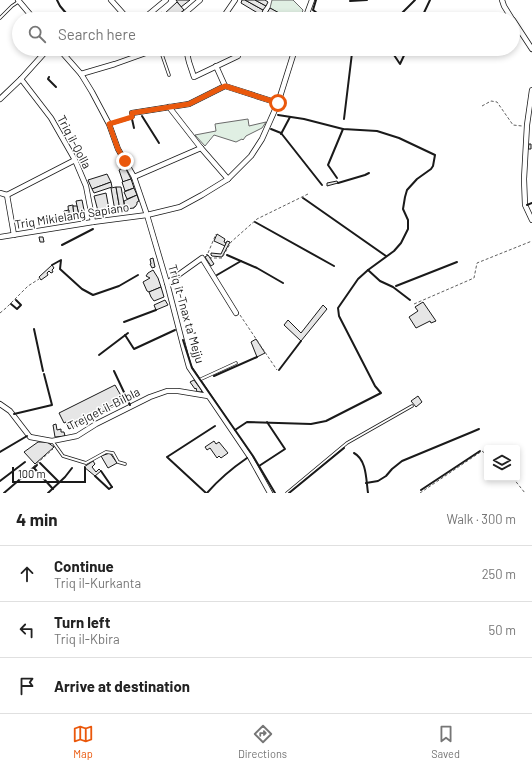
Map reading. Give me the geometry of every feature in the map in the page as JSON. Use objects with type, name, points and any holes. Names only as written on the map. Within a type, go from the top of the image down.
[{"type":"street","points":[[111,0],[122,12]]},
{"type":"street","points":[[151,12],[166,0]]},
{"type":"street","points":[[186,12],[200,0]]},
{"type":"street","points":[[227,12],[235,0]]},
{"type":"street","points":[[308,12],[312,0]]},
{"type":"street","points":[[502,0],[508,12]]},
{"type":"street","points":[[19,1],[28,12]]},
{"type":"street","points":[[520,31],[532,49]]},
{"type":"street","points":[[0,99],[42,56]]},
{"type":"street","name":"Triq it-Tnax ta' Mejju","points":[[66,56],[81,74],[92,92],[109,124],[118,149],[134,177],[167,283],[189,367],[250,456],[270,493]]},
{"type":"street","points":[[81,74],[115,64],[135,56]]},
{"type":"street","points":[[188,56],[194,77],[238,56]]},
{"type":"street","name":"Triq Mikielanġ Sapiano","points":[[0,237],[147,215],[180,207],[228,179],[251,156],[262,139],[278,103],[293,56]]},
{"type":"street","points":[[216,66],[225,86]]},
{"type":"street","name":"Triq il-Qolla","points":[[21,79],[51,118],[75,160],[86,186],[93,222]]},
{"type":"street","points":[[132,113],[189,104],[225,86],[278,103]]},
{"type":"street","points":[[532,90],[527,126],[524,179],[525,205],[532,220]]},
{"type":"street","points":[[169,107],[201,148],[228,179]]},
{"type":"street","points":[[134,177],[201,148]]},
{"type":"street","points":[[0,193],[7,195],[75,160]]},
{"type":"street","points":[[7,195],[14,235]]},
{"type":"street","points":[[167,283],[202,258],[236,313]]},
{"type":"street","name":"Trejqet il-Bilbla","points":[[0,404],[10,411],[30,438],[52,441],[77,436],[103,420],[150,397],[167,391],[178,391],[208,396]]},
{"type":"lane","points":[[0,18],[19,1]]},
{"type":"lane","points":[[162,56],[169,75]]},
{"type":"lane","points":[[109,124],[132,117],[132,113]]},
{"type":"lane","points":[[198,380],[236,363]]},
{"type":"lane","points":[[288,493],[347,443],[412,406]]},
{"type":"lane","points":[[52,441],[64,456],[86,463],[106,452],[113,453],[118,462],[125,464]]},
{"type":"path","points":[[482,106],[491,101],[497,102],[513,124],[527,126]]},
{"type":"path","points":[[207,254],[211,258],[222,258],[231,242],[257,219],[308,194]]},
{"type":"path","points":[[202,258],[208,253],[216,234]]},
{"type":"path","points":[[414,304],[474,278],[477,263],[532,241]]},
{"type":"path","points":[[0,313],[28,286],[39,279]]},
{"type":"path","points":[[236,313],[240,314],[277,370]]},
{"type":"path","points":[[33,467],[56,447]]},
{"type":"path","points":[[420,493],[482,451],[484,453]]},
{"type":"path","points":[[515,481],[525,493]]},
{"type":"green space","points":[[272,0],[293,0],[303,10],[302,12],[277,12],[270,8]]},
{"type":"green space","points":[[248,119],[249,126],[266,122],[262,128],[246,136],[243,140],[242,139],[236,142],[214,135],[205,146],[195,135],[216,131],[215,124]]},
{"type":"building","points":[[176,0],[190,0],[181,7]]},
{"type":"building","points":[[242,0],[245,0],[263,10],[262,12],[256,12],[241,3]]},
{"type":"building","points":[[245,0],[255,0],[266,6],[263,10]]},
{"type":"building","points":[[255,0],[265,0],[268,2],[266,6]]},
{"type":"building","points":[[177,2],[184,10],[182,12],[166,12]]},
{"type":"building","points":[[270,8],[277,12],[268,12]]},
{"type":"building","points":[[529,144],[531,144],[531,149],[528,149]]},
{"type":"building","points":[[125,167],[131,179],[123,182],[119,170]]},
{"type":"building","points":[[107,174],[111,182],[92,189],[88,180]]},
{"type":"building","points":[[131,179],[134,188],[125,191],[122,182]]},
{"type":"building","points":[[337,181],[338,183],[327,186],[327,183]]},
{"type":"building","points":[[111,182],[112,187],[94,193],[92,189]]},
{"type":"building","points":[[116,187],[120,210],[115,211],[111,188]]},
{"type":"building","points":[[116,187],[121,187],[125,209],[120,210]]},
{"type":"building","points":[[134,188],[137,195],[127,199],[124,192]]},
{"type":"building","points":[[106,193],[109,209],[98,211],[94,196]]},
{"type":"building","points":[[137,195],[139,201],[135,207],[125,209],[124,201]]},
{"type":"building","points":[[82,200],[85,215],[79,216],[76,201]]},
{"type":"building","points":[[73,205],[74,217],[69,217],[68,206]]},
{"type":"building","points":[[73,206],[77,206],[79,216],[74,217]]},
{"type":"building","points":[[69,210],[69,217],[64,218],[64,211]]},
{"type":"building","points":[[217,234],[225,239],[225,246],[214,241]]},
{"type":"building","points":[[39,237],[43,237],[44,242],[40,242]]},
{"type":"building","points":[[227,241],[230,242],[222,257],[211,255],[211,253],[221,254]]},
{"type":"building","points":[[208,255],[214,264],[211,266],[205,257]]},
{"type":"building","points":[[153,258],[155,267],[152,268],[150,259]]},
{"type":"building","points":[[52,265],[54,268],[52,270],[53,272],[51,273],[49,271],[47,273],[48,275],[41,280],[39,277]]},
{"type":"building","points":[[153,270],[161,287],[149,292],[147,291],[143,282],[150,278],[146,276]]},
{"type":"building","points":[[161,287],[164,297],[154,301],[149,292]]},
{"type":"building","points":[[165,300],[168,305],[156,310],[154,305]]},
{"type":"building","points":[[423,302],[436,321],[431,323],[430,321],[416,328],[409,317],[418,311],[415,307]]},
{"type":"building","points":[[323,305],[327,309],[301,341],[284,325],[288,320],[301,333]]},
{"type":"building","points":[[256,339],[265,353],[257,357],[251,342]]},
{"type":"building","points":[[194,380],[202,391],[201,392],[197,392],[196,388],[195,389],[190,382]]},
{"type":"building","points":[[115,385],[124,401],[69,429],[59,413]]},
{"type":"building","points":[[418,396],[422,402],[416,407],[411,401]]},
{"type":"building","points":[[56,424],[57,430],[61,429],[61,432],[64,432],[65,436],[55,437],[53,425]]},
{"type":"building","points":[[214,441],[216,444],[219,442],[228,453],[221,458],[219,456],[217,458],[210,448],[207,450],[205,447]]},
{"type":"building","points":[[38,442],[47,442],[54,447],[35,464],[24,452]]},
{"type":"building","points":[[110,453],[117,463],[108,468],[101,456]]},
{"type":"building","points":[[93,461],[95,464],[92,467],[96,472],[99,469],[101,471],[95,476],[84,467]]},
{"type":"wall","points":[[57,0],[65,12]]},
{"type":"wall","points":[[316,0],[313,10],[316,12]]},
{"type":"wall","points":[[350,1],[367,0]]},
{"type":"wall","points":[[403,12],[415,0]]},
{"type":"wall","points":[[424,12],[430,0]]},
{"type":"wall","points":[[344,119],[352,56]]},
{"type":"wall","points":[[395,56],[400,64],[404,56]]},
{"type":"wall","points":[[49,77],[48,79],[56,87]]},
{"type":"wall","points":[[278,115],[304,119],[343,129],[377,131],[399,138],[435,155],[431,169],[417,179],[407,190],[403,209],[408,220],[408,229],[401,243],[394,251],[368,270]]},
{"type":"wall","points":[[142,116],[159,143]]},
{"type":"wall","points":[[281,134],[290,117]]},
{"type":"wall","points":[[132,119],[134,128]]},
{"type":"wall","points":[[271,129],[281,133],[322,185]]},
{"type":"wall","points":[[337,178],[328,165],[343,129]]},
{"type":"wall","points":[[338,183],[369,173]]},
{"type":"wall","points":[[303,198],[386,256]]},
{"type":"wall","points":[[527,205],[532,203]]},
{"type":"wall","points":[[255,222],[334,266]]},
{"type":"wall","points":[[62,245],[93,229]]},
{"type":"wall","points":[[227,255],[257,268],[283,283]]},
{"type":"wall","points":[[52,265],[61,260],[60,269],[82,289],[93,295],[119,286],[138,275]]},
{"type":"wall","points":[[217,275],[241,261]]},
{"type":"wall","points":[[396,286],[457,262]]},
{"type":"wall","points":[[235,430],[247,422],[311,424],[326,421],[381,393],[375,386],[339,316],[338,308],[358,279],[368,270],[380,281],[393,287],[410,300]]},
{"type":"wall","points":[[11,304],[17,309],[21,305],[16,300]]},
{"type":"wall","points":[[124,322],[156,310]]},
{"type":"wall","points":[[34,329],[43,371]]},
{"type":"wall","points":[[125,335],[134,349],[175,330]]},
{"type":"wall","points":[[99,355],[128,333]]},
{"type":"wall","points":[[183,340],[192,368],[253,456],[275,493]]},
{"type":"wall","points":[[279,370],[301,341]]},
{"type":"wall","points":[[214,376],[257,357]]},
{"type":"wall","points":[[114,371],[130,405]]},
{"type":"wall","points":[[14,414],[52,405],[44,374]]},
{"type":"wall","points":[[259,466],[285,449],[267,422]]},
{"type":"wall","points":[[206,493],[167,457],[215,426]]},
{"type":"wall","points":[[366,483],[378,481],[386,476],[402,461],[479,429]]},
{"type":"wall","points":[[0,452],[27,436]]},
{"type":"wall","points":[[289,493],[344,448]]},
{"type":"wall","points":[[421,490],[480,451]]},
{"type":"wall","points":[[354,453],[364,465],[368,493]]},
{"type":"wall","points":[[207,493],[226,474],[247,458]]},
{"type":"wall","points":[[0,481],[25,462]]},
{"type":"wall","points":[[40,463],[59,482]]},
{"type":"wall","points":[[37,465],[34,468],[53,489]]},
{"type":"wall","points":[[4,493],[33,468]]},
{"type":"wall","points":[[48,493],[72,468]]},
{"type":"wall","points":[[101,471],[112,487]]},
{"type":"wall","points":[[95,476],[109,489],[112,487]]},
{"type":"route","points":[[125,161],[118,149],[109,124],[132,117],[132,113],[189,104],[225,86],[278,103]]}]
